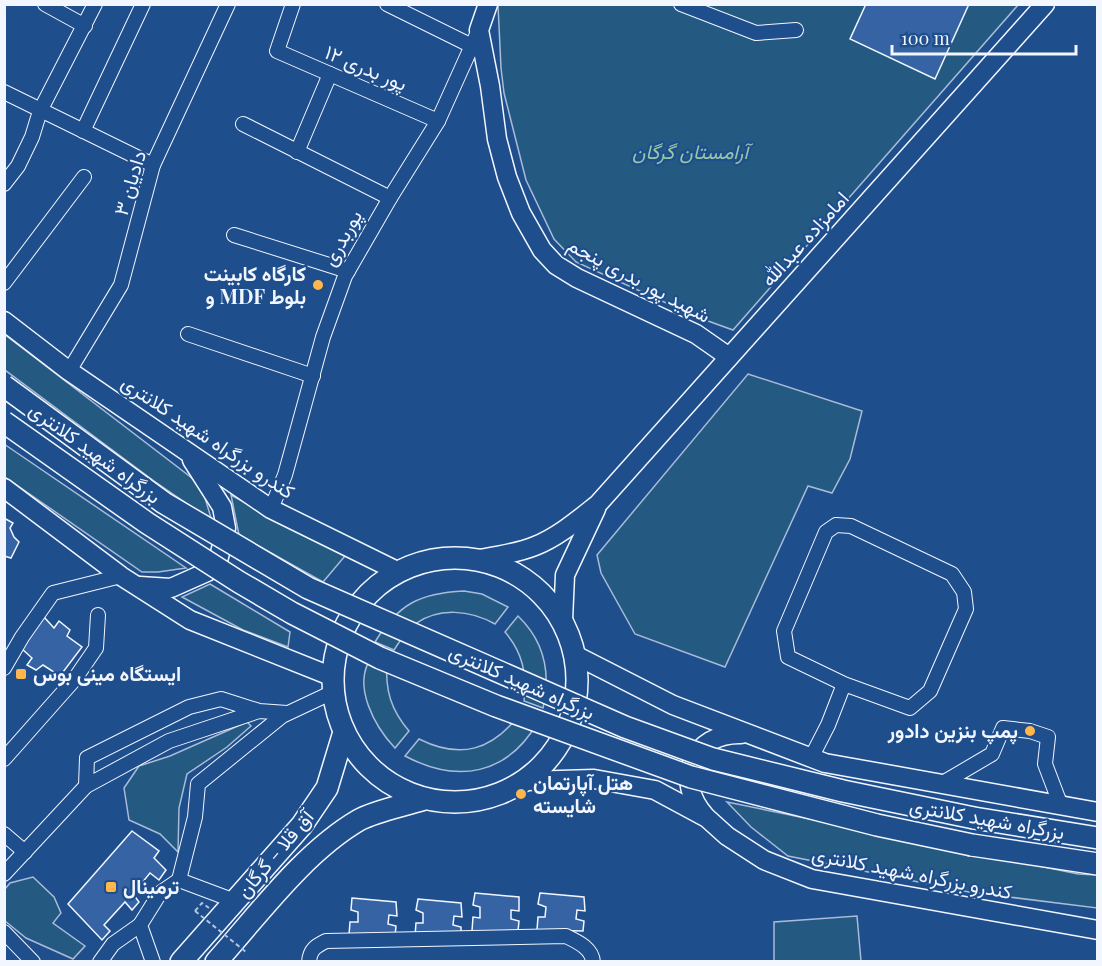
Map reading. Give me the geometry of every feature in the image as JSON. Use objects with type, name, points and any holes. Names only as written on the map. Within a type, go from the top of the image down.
[{"type":"highway","name":"بزرگراه شهید کلانتری","points":[[4,387],[164,503],[308,588],[626,727],[713,759],[843,791],[974,818],[1098,838]]},
{"type":"highway","name":"بزرگراه شهید کلانتری","points":[[4,422],[147,523],[292,613],[380,658],[496,706],[690,777],[877,825],[972,845],[1098,864]]},
{"type":"highway","points":[[464,557],[480,560],[499,565],[530,582],[552,604],[563,620],[577,656],[579,680],[577,702],[552,756],[526,781],[502,794],[479,801],[448,802],[424,799],[394,786],[360,757],[345,732],[333,685],[333,663],[339,638],[346,622],[370,591],[397,571],[432,559],[464,557]]},
{"type":"highway","name":"آق قلا - گرگان","points":[[181,962],[302,825],[327,788],[345,732]]},
{"type":"highway","name":"آق قلا - گرگان","points":[[216,962],[300,868],[330,840],[361,819],[424,799]]},
{"type":"main road","name":"پوربدری","points":[[475,38],[488,4]]},
{"type":"main road","name":"امامزاده عبدالله","points":[[480,560],[536,546],[564,530],[598,504],[1045,4]]},
{"type":"main road","name":"شهید پور بدری پنجم","points":[[475,38],[490,86],[497,139],[507,177],[521,213],[542,250],[556,266],[696,334],[729,357]]},
{"type":"main road","name":"کندرو بزرگراه شهید کلانتری","points":[[4,321],[69,371],[271,509],[397,571]]},
{"type":"main road","points":[[138,586],[171,588],[207,572],[215,565],[219,557],[226,528],[222,507],[186,451]]},
{"type":"main road","points":[[4,488],[121,576],[190,620],[333,685]]},
{"type":"main road","name":"امامزاده عبدالله","points":[[563,620],[565,575],[598,504]]},
{"type":"main road","points":[[577,656],[673,705],[746,735],[825,763],[1098,812]]},
{"type":"main road","points":[[707,818],[695,804],[689,787],[690,769],[697,752],[711,740],[728,734],[746,735]]},
{"type":"main road","name":"کندرو بزرگراه شهید کلانتری","points":[[526,781],[594,779],[655,790],[707,818],[727,836],[764,860],[812,879],[1098,930]]},
{"type":"street","points":[[45,4],[85,26]]},
{"type":"street","points":[[4,184],[18,166],[32,137],[40,111],[95,4]]},
{"type":"street","points":[[83,131],[143,4]]},
{"type":"street","name":"دادیان ۳","points":[[69,371],[121,285],[153,165],[228,4]]},
{"type":"street","name":"پور بدری ۱۲","points":[[293,4],[278,51],[438,121]]},
{"type":"street","points":[[387,4],[475,38]]},
{"type":"street","points":[[681,4],[756,33],[796,30]]},
{"type":"street","name":"پوربدری","points":[[271,509],[285,475],[323,337],[348,271],[438,121],[475,38]]},
{"type":"street","points":[[297,152],[330,74]]},
{"type":"street","points":[[4,93],[153,165]]},
{"type":"street","points":[[243,124],[390,198]]},
{"type":"street","points":[[4,283],[84,177]]},
{"type":"street","points":[[234,235],[348,271]]},
{"type":"street","points":[[188,334],[313,376]]},
{"type":"street","points":[[836,525],[851,526],[952,574],[964,592],[966,609],[930,691],[910,708],[844,684],[788,657],[784,631],[826,532],[836,525]]},
{"type":"street","points":[[4,668],[22,637],[53,593],[121,576]]},
{"type":"street","points":[[4,759],[74,680],[96,648],[98,615]]},
{"type":"street","points":[[811,758],[828,725],[844,684]]},
{"type":"street","points":[[100,962],[112,944],[140,925],[160,893],[179,880],[195,817],[198,784],[287,714],[333,685]]},
{"type":"street","points":[[86,786],[87,758],[189,706],[221,699],[259,711],[287,714]]},
{"type":"street","points":[[4,874],[86,786],[169,741],[259,711]]},
{"type":"street","points":[[941,784],[992,754],[1003,728],[1030,731],[1048,737],[1045,764],[1061,806]]},
{"type":"street","points":[[4,834],[25,852]]},
{"type":"street","points":[[179,880],[235,901]]},
{"type":"street","points":[[140,925],[153,962]]},
{"type":"street","points":[[4,932],[34,960]]},
{"type":"street","points":[[309,962],[310,952],[317,945],[326,941],[566,936],[583,945],[593,956],[593,962]]},
{"type":"path","points":[[202,903],[195,911],[246,952]]},
{"type":"green space","name":"آرامستان گرگان","points":[[498,5],[1018,5],[733,330],[697,317],[576,262],[554,239],[526,180],[504,93]]},
{"type":"green space","points":[[4,334],[201,485],[212,521],[154,481],[5,370]]},
{"type":"green space","points":[[748,374],[862,411],[850,459],[832,493],[808,486],[725,667],[635,634],[601,573],[597,555]]},
{"type":"green space","points":[[4,444],[186,568],[142,572],[5,477]]},
{"type":"green space","points":[[231,495],[345,556],[323,582],[239,535]]},
{"type":"green space","points":[[210,584],[290,632],[288,647],[243,630],[182,597]]},
{"type":"green space","points":[[464,591],[482,594],[508,607],[495,624],[465,613],[444,613],[415,624],[406,632],[394,650],[375,642],[392,618],[412,603],[435,594]]},
{"type":"green space","points":[[518,616],[534,636],[543,658],[546,682],[543,708],[524,701],[525,682],[520,656],[505,632]]},
{"type":"green space","points":[[371,658],[387,663],[390,699],[409,731],[395,748],[380,729],[368,706],[364,681]]},
{"type":"green space","points":[[520,714],[538,722],[526,740],[512,754],[480,769],[462,772],[444,770],[405,756],[419,739],[449,749],[475,748],[498,736]]},
{"type":"green space","points":[[247,722],[251,726],[227,747],[187,774],[179,808],[178,852],[160,834],[129,820],[124,788],[139,766],[170,756]]},
{"type":"green space","points":[[727,802],[1078,874],[1097,875],[1097,908],[969,892],[788,856],[751,827]]},
{"type":"green space","points":[[33,877],[54,897],[61,913],[53,923],[85,946],[73,959],[26,938],[5,921],[5,889],[10,883]]},
{"type":"green space","points":[[857,916],[861,961],[774,961],[774,922]]},
{"type":"building","points":[[866,4],[969,4],[935,79],[850,39]]},
{"type":"building","points":[[4,518],[13,523],[10,528],[19,542],[11,558],[4,556]]},
{"type":"building","points":[[44,617],[54,628],[59,621],[70,630],[67,636],[82,647],[60,676],[43,665],[36,670],[27,665],[32,658],[21,648]]},
{"type":"building","name":"ترمینال","points":[[132,831],[159,851],[154,858],[166,870],[159,880],[150,873],[133,894],[139,902],[132,910],[125,902],[104,925],[110,931],[102,940],[68,904]]},
{"type":"building","points":[[475,893],[519,897],[519,911],[511,910],[511,919],[519,921],[518,931],[472,931],[473,917],[480,918],[480,907],[473,905]]},
{"type":"building","points":[[540,893],[584,897],[585,911],[577,910],[576,919],[584,921],[583,931],[537,930],[538,917],[545,917],[546,907],[538,904]]},
{"type":"building","points":[[352,898],[396,902],[397,916],[389,915],[388,924],[396,926],[395,936],[349,935],[350,922],[358,922],[358,912],[351,910]]},
{"type":"building","points":[[418,899],[461,903],[462,917],[454,916],[453,925],[461,927],[461,937],[415,936],[416,923],[423,923],[423,913],[416,910]]},
{"type":"place","name":"کارگاه کابینت و MDF بلوط","points":[[318,285]]},
{"type":"place","name":"ایستگاه مینی بوس","points":[[21,674]]},
{"type":"place","name":"پمپ بنزین دادور","points":[[1030,731]]},
{"type":"place","name":"هتل آپارتمان شایسته","points":[[521,794]]},
{"type":"place","name":"ترمینال","points":[[111,887]]}]
